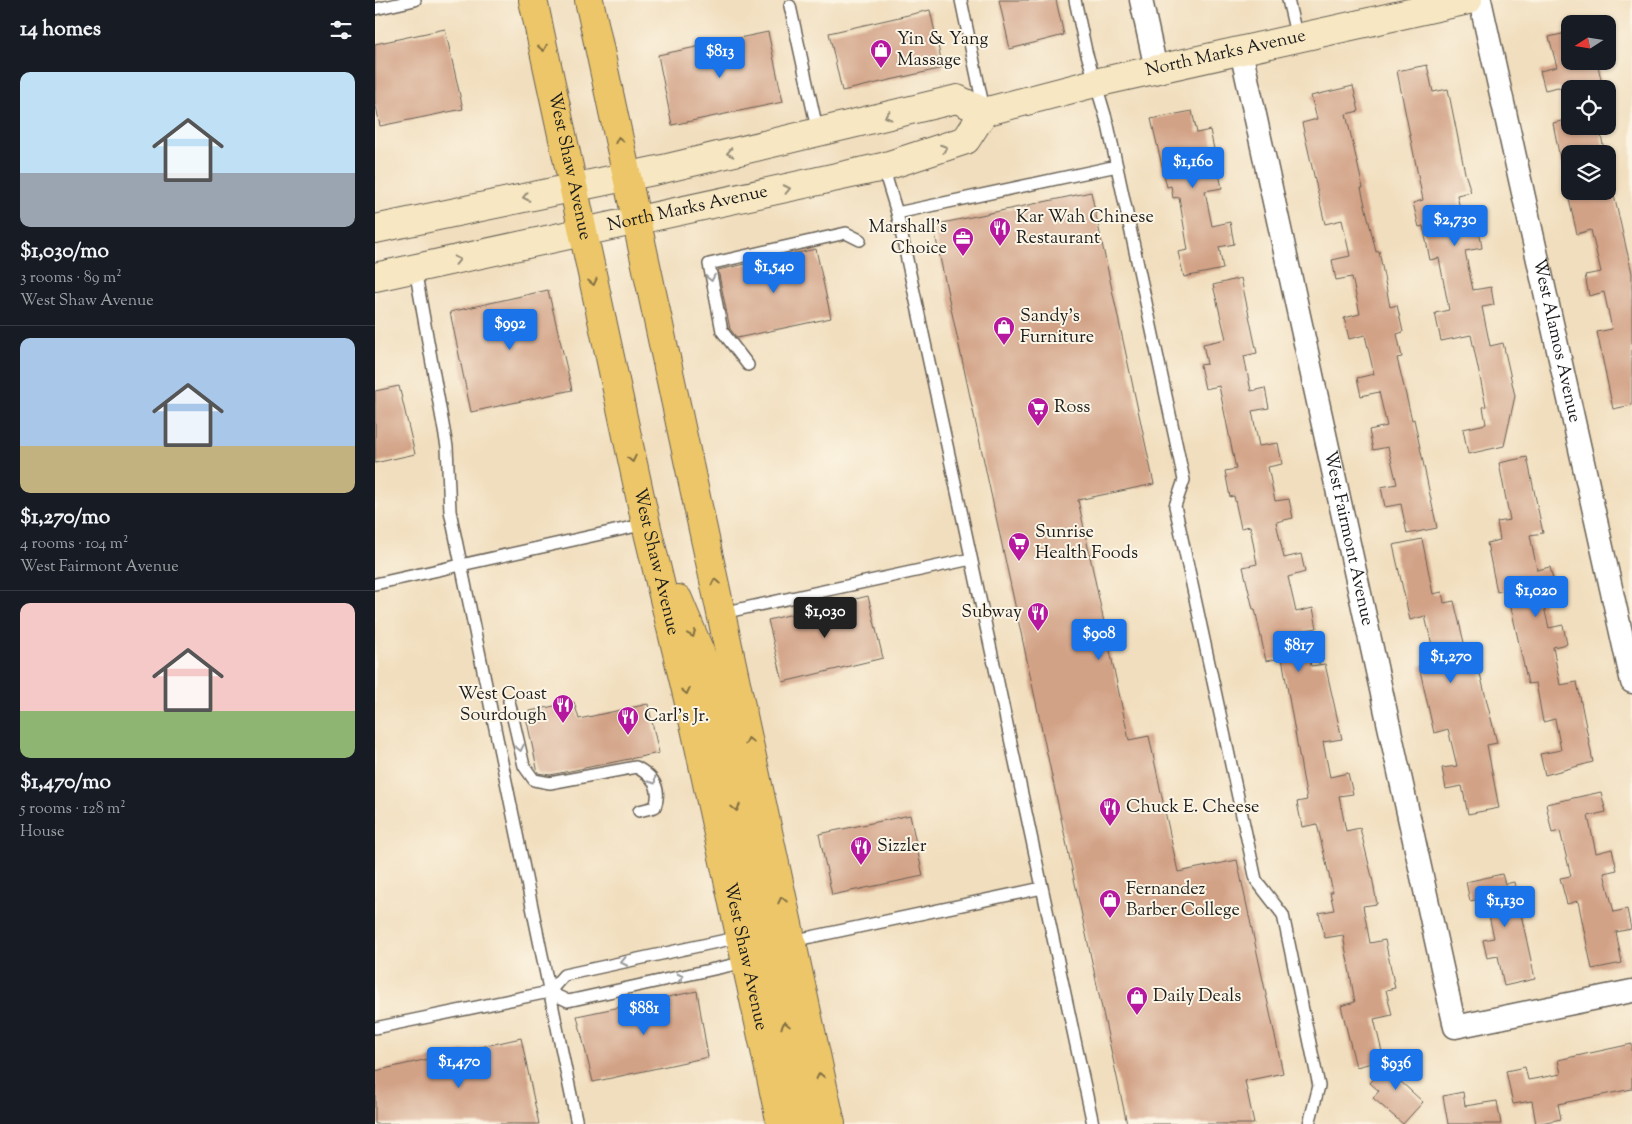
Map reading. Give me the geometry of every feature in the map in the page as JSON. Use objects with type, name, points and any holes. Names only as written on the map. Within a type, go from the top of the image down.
[{"type":"main road","name":"West Shaw Avenue","points":[[533,0],[646,524],[695,728],[781,1124]]},
{"type":"main road","points":[[589,0],[831,1124]]},
{"type":"main road","name":"North Marks Avenue","points":[[375,277],[583,234],[883,167],[966,140],[984,112],[1095,83],[1468,0]]},
{"type":"main road","points":[[375,229],[626,176],[818,133],[957,99],[984,112]]},
{"type":"main road","points":[[646,524],[703,658],[762,920],[772,936],[791,941]]},
{"type":"main road","points":[[743,949],[759,945],[771,963],[807,1124]]},
{"type":"street","points":[[1141,0],[1156,69]]},
{"type":"street","name":"West Alamos Avenue","points":[[1480,0],[1623,596],[1632,682]]},
{"type":"street","name":"West Fairmont Avenue","points":[[1241,51],[1455,1027],[1632,991]]},
{"type":"lane","points":[[375,9],[415,0]]},
{"type":"lane","points":[[961,0],[984,112]]},
{"type":"lane","points":[[1075,0],[1095,83],[1108,124],[1185,480],[1175,506],[1253,870],[1256,880],[1283,915],[1319,1086],[1309,1124]]},
{"type":"lane","points":[[1288,0],[1297,38]]},
{"type":"lane","points":[[790,6],[818,133]]},
{"type":"lane","points":[[897,213],[1117,166]]},
{"type":"lane","points":[[883,167],[897,213],[1093,1124]]},
{"type":"lane","points":[[748,365],[722,331],[709,264],[847,233],[860,240]]},
{"type":"lane","points":[[415,270],[447,446],[450,511],[460,565],[577,1124]]},
{"type":"lane","points":[[375,584],[646,524]]},
{"type":"lane","points":[[722,613],[971,559]]},
{"type":"lane","points":[[509,701],[524,766],[534,780],[550,783],[636,767],[646,772],[654,780],[658,790],[655,807],[639,811]]},
{"type":"lane","points":[[791,941],[1042,888]]},
{"type":"lane","points":[[549,992],[568,1001],[743,949]]},
{"type":"lane","points":[[375,1028],[549,992],[564,975],[743,949]]},
{"type":"building","points":[[999,0],[1056,0],[1064,35],[1010,49]]},
{"type":"building","points":[[930,10],[943,68],[842,91],[829,33]]},
{"type":"building","points":[[445,29],[463,109],[380,126],[375,101],[375,44]]},
{"type":"building","points":[[768,32],[783,102],[672,125],[658,55]]},
{"type":"building","points":[[1561,34],[1561,70],[1599,70],[1601,80],[1561,80],[1561,88],[1558,87],[1545,90],[1540,71],[1557,67],[1549,37]]},
{"type":"building","points":[[1427,65],[1433,92],[1448,89],[1465,173],[1471,192],[1457,195],[1465,232],[1479,229],[1482,248],[1465,251],[1473,290],[1491,287],[1494,305],[1482,307],[1490,346],[1503,343],[1515,396],[1504,446],[1468,454],[1463,429],[1486,424],[1483,407],[1486,406],[1471,335],[1441,341],[1435,313],[1449,310],[1439,258],[1430,260],[1423,226],[1419,227],[1413,203],[1423,200],[1397,71]]},
{"type":"building","points":[[1353,86],[1359,111],[1346,114],[1363,188],[1361,188],[1376,252],[1379,251],[1390,307],[1397,305],[1403,332],[1397,334],[1402,357],[1397,358],[1412,420],[1414,419],[1437,528],[1407,534],[1401,504],[1385,507],[1381,487],[1397,484],[1388,447],[1373,450],[1369,430],[1387,426],[1379,392],[1361,396],[1357,378],[1374,374],[1365,335],[1349,339],[1344,318],[1360,314],[1352,277],[1336,280],[1332,260],[1350,256],[1342,220],[1325,224],[1302,123],[1317,119],[1311,96]]},
{"type":"building","points":[[1192,111],[1197,133],[1210,130],[1222,188],[1205,191],[1212,226],[1230,222],[1234,244],[1219,247],[1223,269],[1184,277],[1178,252],[1188,250],[1179,197],[1173,198],[1171,186],[1167,187],[1151,119]]},
{"type":"building","points":[[1561,121],[1561,135],[1601,135],[1603,145],[1561,145],[1561,164],[1553,123]]},
{"type":"building","points":[[1091,192],[1154,484],[1078,500],[1129,740],[1149,736],[1178,872],[1237,860],[1283,1073],[1245,1081],[1254,1124],[1127,1124],[933,225]]},
{"type":"building","points":[[1569,200],[1615,200],[1632,273],[1632,405],[1613,409],[1597,332],[1612,329],[1604,292],[1589,296],[1585,275],[1601,272],[1591,230],[1577,234]]},
{"type":"building","points":[[816,249],[831,318],[737,338],[730,329],[718,270]]},
{"type":"building","points":[[1241,278],[1257,353],[1244,356],[1251,391],[1265,388],[1269,408],[1252,411],[1259,446],[1278,443],[1282,464],[1268,467],[1275,501],[1289,499],[1293,518],[1276,522],[1284,558],[1301,554],[1305,572],[1288,577],[1296,612],[1313,608],[1317,628],[1304,630],[1311,666],[1325,664],[1342,739],[1323,742],[1330,777],[1348,773],[1353,794],[1339,796],[1346,831],[1360,828],[1377,904],[1363,906],[1370,943],[1385,940],[1395,988],[1386,990],[1392,1015],[1374,1019],[1384,1060],[1356,1067],[1341,1006],[1355,1002],[1343,935],[1325,938],[1319,913],[1334,910],[1330,892],[1333,892],[1317,824],[1302,827],[1297,802],[1307,800],[1282,658],[1266,661],[1255,609],[1253,609],[1243,567],[1257,564],[1250,526],[1241,528],[1234,496],[1230,497],[1225,471],[1236,469],[1219,386],[1205,389],[1200,365],[1207,364],[1203,344],[1226,339],[1213,285]]},
{"type":"building","points":[[548,290],[572,390],[471,412],[450,312]]},
{"type":"building","points":[[399,386],[415,454],[375,463],[375,391]]},
{"type":"building","points":[[1527,457],[1543,533],[1530,535],[1537,570],[1550,567],[1555,587],[1540,591],[1549,628],[1563,625],[1567,644],[1553,647],[1560,685],[1577,682],[1593,762],[1545,775],[1540,754],[1561,750],[1555,719],[1543,722],[1536,683],[1528,684],[1507,590],[1497,592],[1487,543],[1500,540],[1497,522],[1510,520],[1499,463]]},
{"type":"building","points":[[1422,539],[1433,594],[1442,592],[1444,603],[1454,601],[1467,655],[1475,653],[1497,743],[1487,745],[1499,808],[1468,814],[1462,786],[1446,789],[1442,768],[1457,766],[1448,729],[1434,733],[1419,666],[1436,662],[1425,616],[1410,620],[1393,545]]},
{"type":"building","points":[[868,596],[883,658],[783,682],[768,620]]},
{"type":"building","points":[[574,702],[579,719],[648,704],[659,753],[550,775],[538,773],[525,712]]},
{"type":"building","points":[[1601,792],[1606,812],[1588,816],[1596,853],[1612,849],[1617,870],[1604,873],[1614,912],[1627,909],[1631,929],[1616,932],[1622,963],[1592,969],[1578,901],[1567,904],[1560,878],[1571,876],[1560,831],[1552,833],[1546,804]]},
{"type":"building","points":[[910,815],[923,876],[832,895],[819,834]]},
{"type":"building","points":[[1502,874],[1505,884],[1514,882],[1535,979],[1504,986],[1498,956],[1487,958],[1483,940],[1494,938],[1485,898],[1470,901],[1466,882]]},
{"type":"building","points":[[697,991],[708,1057],[593,1082],[577,1016]]},
{"type":"building","points":[[521,1038],[539,1124],[375,1124],[375,1071]]},
{"type":"building","points":[[1632,1044],[1632,1089],[1558,1104],[1561,1119],[1536,1124],[1532,1101],[1513,1104],[1506,1071],[1525,1067],[1528,1080],[1561,1074],[1558,1060]]},
{"type":"building","points":[[1395,1056],[1410,1069],[1400,1081],[1423,1102],[1403,1124],[1373,1098],[1379,1091],[1370,1083]]},
{"type":"building","points":[[1463,1092],[1465,1106],[1497,1101],[1501,1124],[1448,1124],[1443,1096]]},
{"type":"place","name":"Yin & Yang Massage","points":[[881,69]]},
{"type":"place","name":"Kar Wah Chinese Restaurant","points":[[1000,247]]},
{"type":"place","name":"Marshall's Choice","points":[[963,257]]},
{"type":"place","name":"Sandy's Furniture","points":[[1004,346]]},
{"type":"place","name":"Ross","points":[[1038,427]]},
{"type":"place","name":"Sunrise Health Foods","points":[[1019,562]]},
{"type":"place","name":"Subway","points":[[1038,632]]},
{"type":"place","name":"West Coast Sourdough","points":[[563,724]]},
{"type":"place","name":"Carl's Jr.","points":[[628,736]]},
{"type":"place","name":"Chuck E. Cheese","points":[[1110,827]]},
{"type":"place","name":"Sizzler","points":[[861,866]]},
{"type":"place","name":"Fernandez Barber College","points":[[1110,919]]},
{"type":"place","name":"Daily Deals","points":[[1137,1016]]}]
